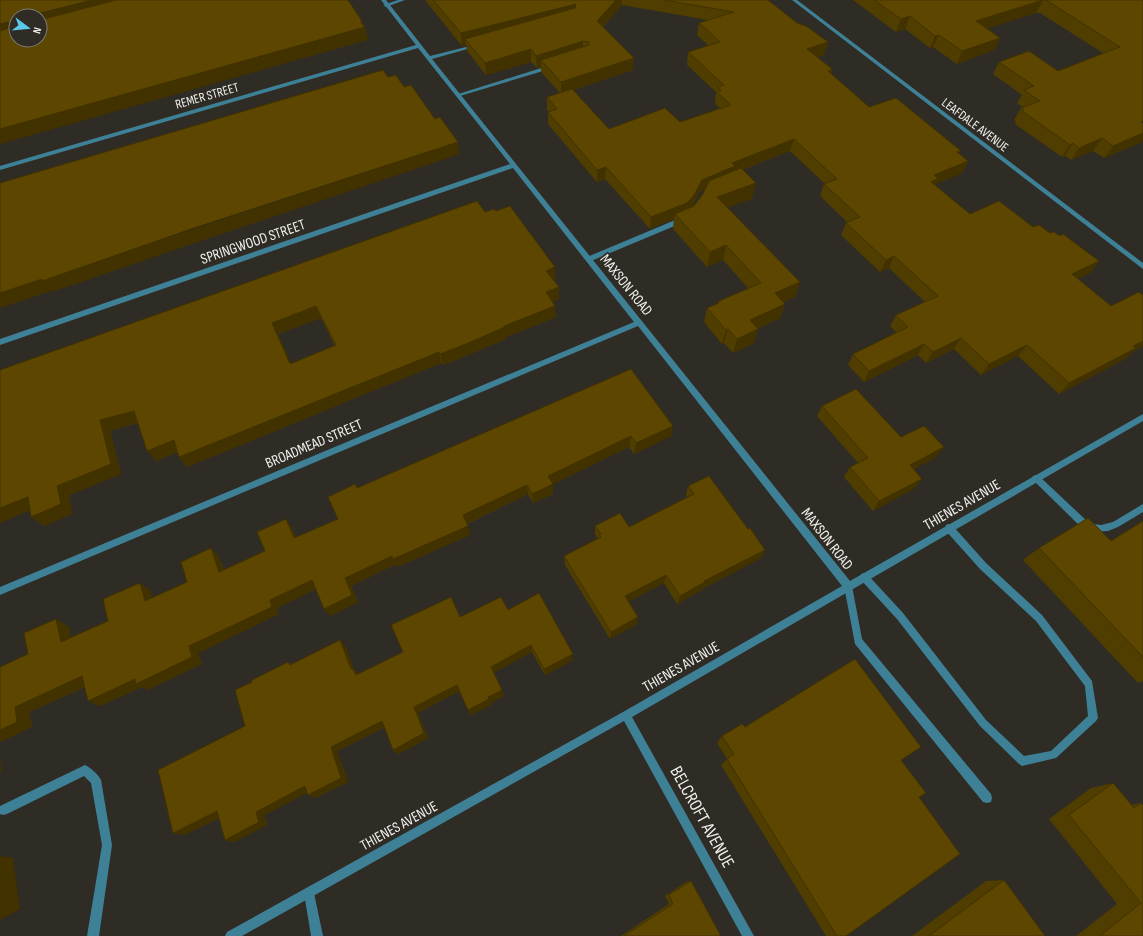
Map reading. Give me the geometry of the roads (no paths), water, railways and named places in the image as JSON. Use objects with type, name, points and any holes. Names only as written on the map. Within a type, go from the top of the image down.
[{"type":"street","points":[[385,2],[403,0]]},
{"type":"street","name":"LEAFDALE AVENUE","points":[[794,0],[1143,267]]},
{"type":"street","name":"MAXSON ROAD","points":[[385,2],[848,586]]},
{"type":"street","points":[[429,58],[482,43]]},
{"type":"street","name":"REMER STREET","points":[[0,168],[419,46]]},
{"type":"street","points":[[458,95],[557,65]]},
{"type":"street","name":"SPRINGWOOD STREET","points":[[0,342],[514,165]]},
{"type":"street","points":[[588,259],[688,218]]},
{"type":"street","name":"BROADMEAD STREET","points":[[0,591],[639,322]]},
{"type":"street","name":"THIENES AVENUE","points":[[231,936],[626,715],[1143,417]]},
{"type":"street","points":[[1036,478],[1085,525],[1091,528],[1103,530],[1110,528],[1143,508]]},
{"type":"street","points":[[864,577],[900,616],[983,723],[1022,761],[1054,755],[1093,718],[1089,684],[1039,618],[983,566],[949,528]]},
{"type":"street","points":[[848,586],[858,641],[987,798]]},
{"type":"street","name":"BELCROFT AVENUE","points":[[626,715],[748,936]]},
{"type":"street","points":[[3,810],[85,770],[96,780],[107,844],[93,936]]},
{"type":"street","points":[[309,892],[317,936]]}]
